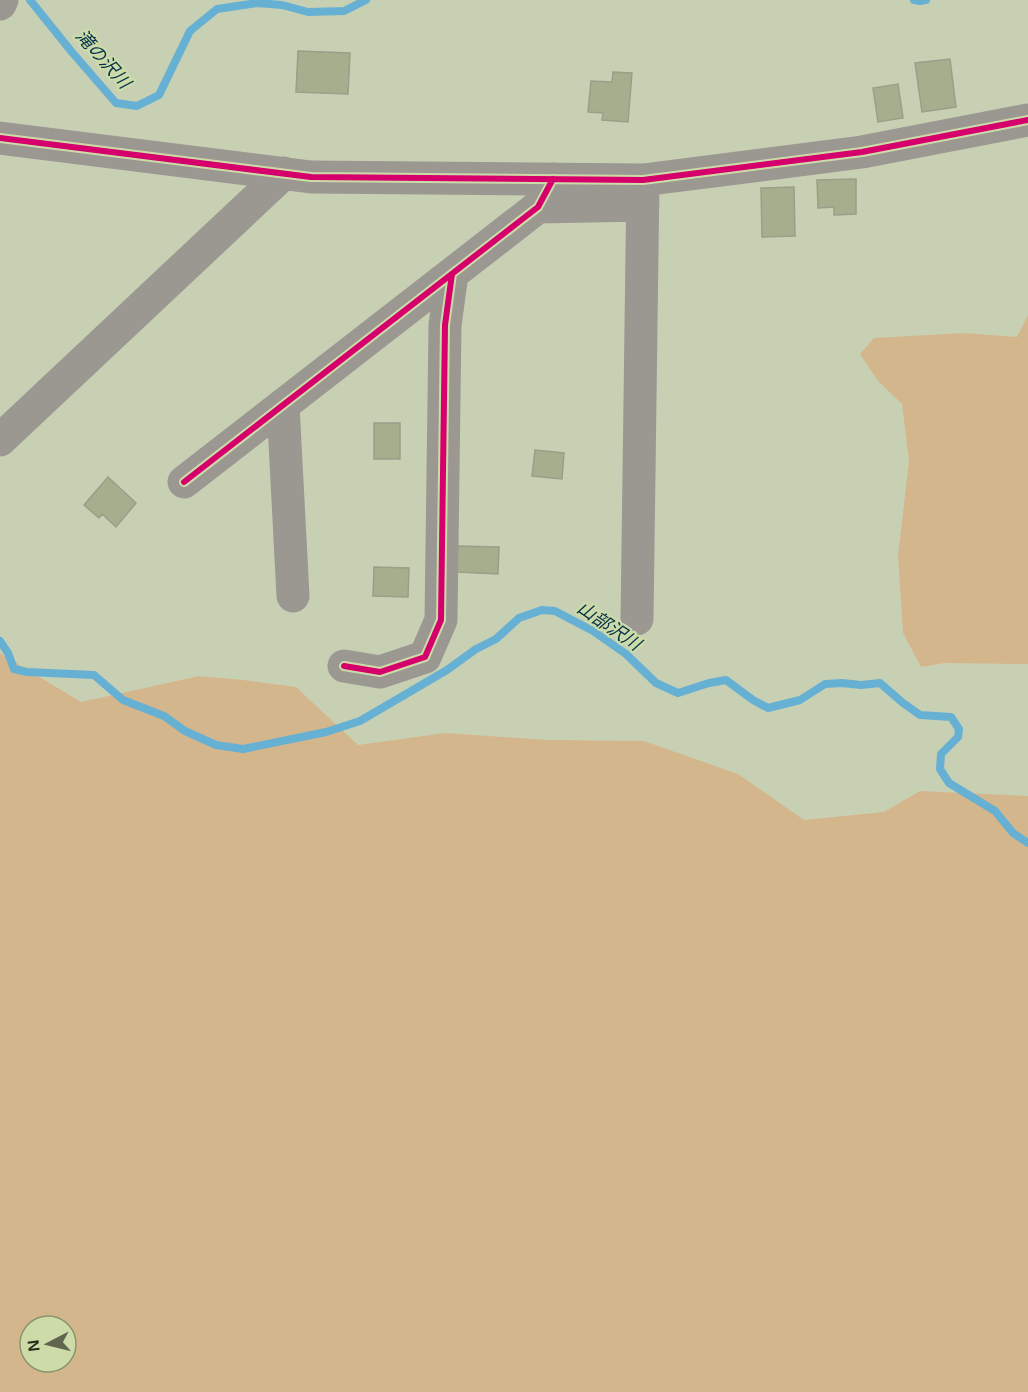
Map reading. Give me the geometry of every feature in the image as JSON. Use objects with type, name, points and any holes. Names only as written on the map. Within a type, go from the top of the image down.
[{"type":"street","points":[[538,207],[643,192],[1028,120]]},
{"type":"street","points":[[0,138],[311,177],[553,179],[643,192]]},
{"type":"street","points":[[0,440],[284,173]]},
{"type":"street","points":[[184,482],[538,207],[553,179]]},
{"type":"street","points":[[637,619],[643,192]]},
{"type":"street","points":[[344,666],[380,672],[425,657],[441,620],[445,325],[452,274]]},
{"type":"street","points":[[283,405],[293,596]]},
{"type":"shaded area","points":[[1028,315],[1028,664],[945,663],[921,667],[903,633],[898,556],[909,461],[902,404],[878,381],[860,354],[874,338],[964,333],[1017,337]]},
{"type":"shaded area","points":[[0,653],[81,702],[199,676],[296,687],[358,745],[445,733],[548,740],[644,741],[738,774],[804,820],[884,812],[920,791],[1028,796],[1028,1392],[0,1392]]},
{"type":"building","points":[[298,51],[350,53],[348,94],[296,92]]},
{"type":"building","points":[[950,59],[956,107],[922,112],[915,63]]},
{"type":"building","points":[[613,72],[632,73],[628,122],[602,120],[603,113],[588,112],[591,81],[612,82]]},
{"type":"building","points":[[898,84],[903,118],[878,122],[873,88]]},
{"type":"building","points":[[856,179],[856,214],[834,215],[834,207],[818,208],[817,180]]},
{"type":"building","points":[[794,187],[795,236],[762,237],[761,188]]},
{"type":"building","points":[[374,423],[400,423],[400,459],[374,459]]},
{"type":"building","points":[[535,450],[564,453],[562,479],[532,476]]},
{"type":"building","points":[[108,477],[136,503],[116,527],[102,514],[99,518],[84,505]]},
{"type":"building","points":[[457,546],[499,547],[498,574],[457,572]]},
{"type":"building","points":[[374,567],[409,568],[408,597],[373,596]]},
{"type":"waterway","name":"滝の沢川","points":[[30,0],[116,103],[137,106],[159,95],[190,31],[217,9],[257,3],[282,5],[308,12],[344,11],[366,0]]},
{"type":"waterway","name":"滝の沢川","points":[[914,0],[926,0]]},
{"type":"waterway","name":"山部沢川","points":[[0,641],[14,669],[27,672],[94,675],[123,700],[164,716],[185,731],[216,745],[243,749],[326,732],[360,721],[496,639],[519,618],[542,610],[555,611],[593,631],[626,654],[656,683],[678,693],[726,680],[768,708],[800,700],[825,684],[880,683],[920,715],[951,717],[959,729],[958,737],[941,754],[940,769],[949,783],[995,811],[1013,833],[1028,843]]},
{"type":"cycle path","points":[[0,138],[311,177],[643,180],[862,152],[1028,120]]},
{"type":"cycle path","points":[[184,482],[538,207],[553,179]]},
{"type":"cycle path","points":[[344,666],[380,672],[425,657],[441,620],[445,325],[452,274]]}]
